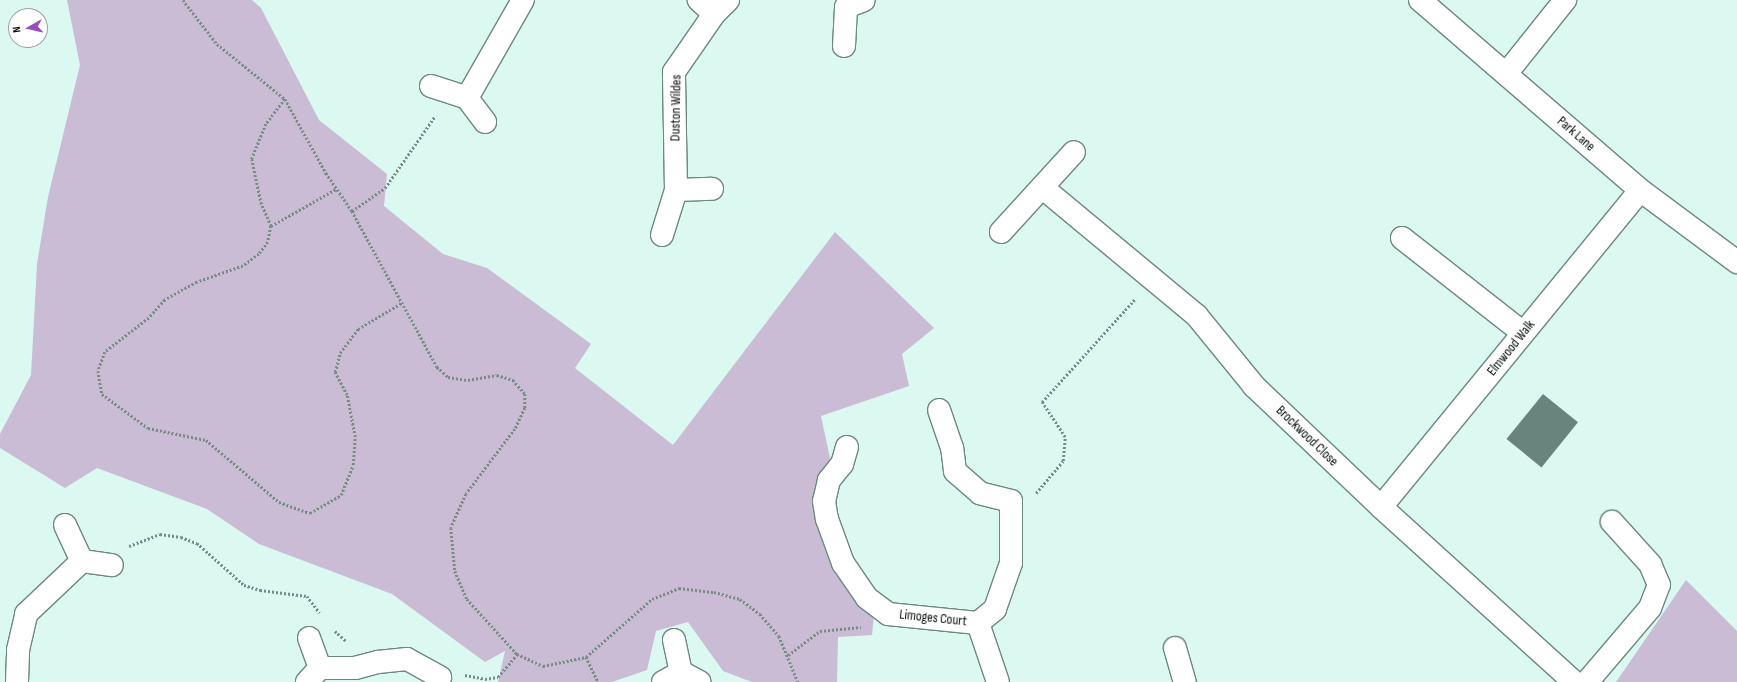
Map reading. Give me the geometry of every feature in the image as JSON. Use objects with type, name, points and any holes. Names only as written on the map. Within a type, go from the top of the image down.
[{"type":"street","points":[[485,122],[448,92],[523,0]]},
{"type":"street","name":"Park Lane","points":[[1420,0],[1640,190],[1737,262]]},
{"type":"street","points":[[1506,74],[1565,0]]},
{"type":"street","points":[[844,46],[850,2]]},
{"type":"street","name":"Duston Wildes","points":[[662,235],[676,190],[674,72],[714,5]]},
{"type":"street","points":[[1001,232],[1043,188],[1074,152]]},
{"type":"street","name":"Brockwood Close","points":[[1043,188],[1154,278],[1197,316],[1254,386],[1381,507],[1574,682]]},
{"type":"street","points":[[676,190],[712,189]]},
{"type":"street","name":"Elmwood Walk","points":[[1381,507],[1640,190]]},
{"type":"street","points":[[1402,238],[1524,333]]},
{"type":"street","name":"Limoges Court","points":[[888,614],[978,623],[995,609],[1011,563],[1013,532],[1011,501],[980,493],[955,470],[952,448],[939,410]]},
{"type":"street","points":[[847,447],[842,464],[829,480],[824,501],[827,520],[843,562],[867,598],[888,614]]},
{"type":"street","points":[[1587,682],[1650,608],[1659,585],[1650,564],[1612,522]]},
{"type":"street","points":[[65,525],[82,561]]},
{"type":"street","points":[[82,561],[112,565]]},
{"type":"street","points":[[16,682],[18,650],[26,614],[82,561]]},
{"type":"street","name":"Limoges Court","points":[[978,623],[998,682]]},
{"type":"street","points":[[309,638],[313,675],[356,668],[378,662],[407,659],[450,675]]},
{"type":"street","points":[[674,640],[672,677],[700,682]]},
{"type":"street","points":[[1175,648],[1185,682]]},
{"type":"path","points":[[183,0],[217,44],[285,99],[336,189],[352,210],[437,367],[448,377],[468,380],[497,375],[513,380],[524,394],[524,408],[515,428],[466,494],[451,528],[455,571],[467,599],[517,654],[543,666],[586,657],[652,599],[680,588],[714,592],[740,599],[760,614],[779,636],[798,682]]},
{"type":"path","points":[[352,210],[385,188],[433,120],[448,92]]},
{"type":"path","points":[[285,99],[266,124],[252,159],[261,202],[271,226],[268,242],[259,254],[243,266],[182,289],[165,300],[149,318],[105,352],[98,371],[102,394],[148,428],[206,440],[279,502],[310,513],[340,495],[354,465],[355,437],[347,395],[335,372],[340,353],[358,329],[403,302]]},
{"type":"path","points":[[271,226],[336,189]]},
{"type":"path","points":[[1036,496],[1037,490],[1063,461],[1066,437],[1042,402],[1154,278]]},
{"type":"path","points":[[112,565],[129,546],[160,534],[180,537],[197,543],[244,584],[260,590],[307,596],[322,615]]},
{"type":"path","points":[[788,655],[820,631],[881,626],[888,614]]},
{"type":"path","points":[[331,626],[349,645]]},
{"type":"path","points":[[450,675],[470,678],[498,677],[517,654]]},
{"type":"path","points":[[586,657],[598,682]]},
{"type":"shaded area","points":[[67,0],[252,0],[261,8],[319,120],[387,174],[384,206],[443,254],[487,268],[591,344],[575,368],[673,445],[835,232],[934,328],[902,354],[909,386],[821,416],[831,463],[817,482],[812,504],[834,567],[874,615],[872,635],[838,637],[837,682],[752,682],[723,671],[688,622],[656,631],[647,670],[612,682],[498,682],[505,651],[485,662],[392,594],[259,544],[207,509],[97,468],[65,488],[0,448],[0,434],[31,375],[37,264],[48,197],[80,65]]},
{"type":"shaded area","points":[[1686,580],[1737,631],[1737,682],[1616,682]]},
{"type":"building","points":[[1543,394],[1578,422],[1541,467],[1506,439]]}]
